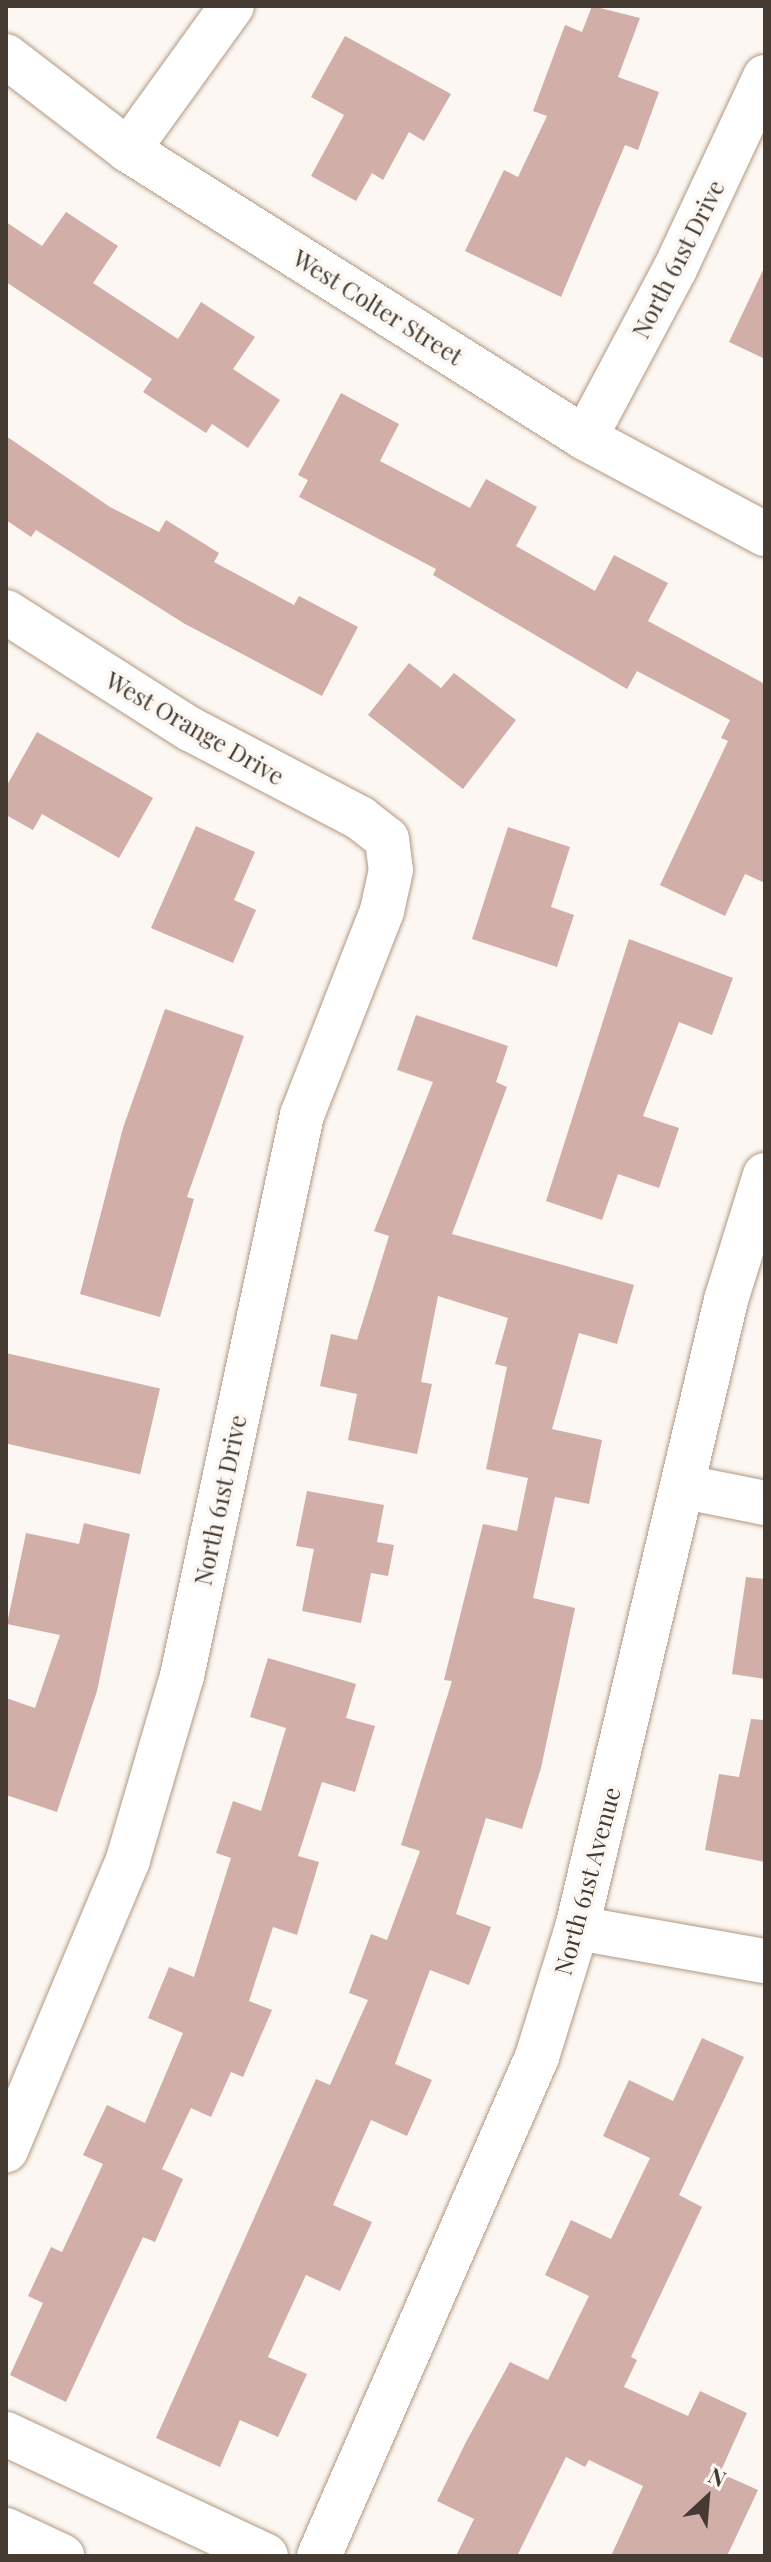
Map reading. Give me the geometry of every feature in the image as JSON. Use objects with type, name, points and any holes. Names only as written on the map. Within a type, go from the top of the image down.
[{"type":"street","points":[[128,150],[232,6]]},
{"type":"street","name":"West Colter Street","points":[[6,56],[128,150],[585,438],[765,534]]},
{"type":"street","name":"North 61st Drive","points":[[585,438],[675,269],[765,77]]},
{"type":"street","name":"West Orange Drive","points":[[6,612],[190,729],[360,818],[387,839]]},
{"type":"street","name":"North 61st Drive","points":[[6,2150],[124,1873],[182,1676],[302,1115],[382,911],[391,870],[387,839]]},
{"type":"street","name":"North 61st Avenue","points":[[319,2556],[498,2153],[537,2057],[577,1928],[685,1487],[726,1300],[765,1175]]},
{"type":"street","points":[[685,1487],[765,1503]]},
{"type":"street","points":[[577,1928],[765,1961]]},
{"type":"street","points":[[6,2434],[266,2556]]},
{"type":"street","points":[[6,2530],[62,2556]]},
{"type":"building","points":[[592,6],[640,18],[618,77],[659,92],[638,150],[625,145],[561,297],[465,251],[504,170],[518,177],[547,116],[533,111],[565,25],[582,32]]},
{"type":"building","points":[[345,36],[451,94],[424,141],[409,132],[383,180],[372,173],[356,201],[311,176],[344,115],[311,97]]},
{"type":"building","points":[[66,212],[118,246],[93,283],[178,339],[201,302],[255,337],[233,369],[280,400],[248,448],[212,424],[206,433],[143,392],[152,379],[6,282],[6,222],[42,246]]},
{"type":"building","points":[[765,266],[765,359],[729,342]]},
{"type":"building","points":[[341,393],[399,424],[380,461],[470,508],[486,479],[537,507],[516,546],[595,591],[614,555],[668,583],[648,621],[765,684],[765,883],[745,874],[725,916],[660,885],[728,741],[721,738],[730,720],[637,671],[627,689],[433,575],[436,569],[299,497],[308,480],[298,475]]},
{"type":"building","points":[[6,436],[110,507],[159,532],[166,520],[219,553],[214,562],[294,605],[299,596],[358,627],[322,696],[185,624],[36,530],[31,537],[6,520]]},
{"type":"building","points":[[409,663],[441,688],[454,673],[516,720],[463,789],[368,715]]},
{"type":"building","points":[[37,732],[153,798],[119,858],[42,814],[33,830],[6,815],[6,787]]},
{"type":"building","points":[[196,826],[255,852],[234,900],[256,910],[233,963],[151,928]]},
{"type":"building","points":[[508,827],[570,847],[551,907],[574,915],[557,967],[472,939]]},
{"type":"building","points":[[629,939],[733,978],[712,1035],[679,1022],[643,1116],[679,1128],[659,1188],[618,1174],[602,1220],[546,1201]]},
{"type":"building","points":[[165,1009],[244,1036],[187,1197],[194,1199],[160,1317],[80,1294],[123,1128]]},
{"type":"building","points":[[416,1015],[508,1046],[496,1082],[507,1087],[452,1234],[634,1285],[617,1344],[579,1333],[552,1429],[602,1440],[589,1504],[555,1497],[533,1598],[575,1608],[541,1768],[522,1829],[486,1818],[456,1914],[491,1927],[469,1985],[430,1970],[395,2064],[432,2080],[407,2136],[371,2120],[333,2205],[372,2222],[340,2291],[306,2275],[268,2357],[307,2374],[278,2437],[240,2420],[220,2467],[156,2438],[316,2079],[330,2085],[368,2000],[349,1993],[371,1934],[387,1940],[420,1851],[401,1845],[452,1681],[444,1680],[483,1524],[517,1531],[528,1478],[486,1469],[507,1367],[495,1364],[508,1318],[438,1296],[421,1382],[432,1384],[417,1454],[348,1440],[357,1394],[320,1386],[331,1334],[357,1340],[389,1236],[374,1231],[433,1082],[397,1070]]},
{"type":"building","points":[[6,1353],[160,1389],[140,1474],[6,1443]]},
{"type":"building","points":[[307,1491],[384,1505],[377,1542],[394,1545],[388,1576],[371,1573],[361,1623],[302,1611],[314,1549],[296,1546]]},
{"type":"building","points":[[84,1523],[130,1534],[97,1691],[57,1812],[6,1795],[6,1698],[35,1708],[60,1635],[7,1624],[26,1533],[79,1544]]},
{"type":"building","points":[[746,1577],[765,1579],[765,1679],[732,1674]]},
{"type":"building","points":[[268,1658],[356,1684],[346,1718],[375,1726],[355,1792],[322,1782],[298,1856],[319,1862],[297,1935],[273,1927],[249,2001],[272,2010],[243,2077],[231,2072],[211,2117],[191,2108],[162,2169],[183,2179],[155,2242],[143,2237],[66,2402],[10,2375],[43,2303],[28,2296],[51,2247],[62,2252],[103,2164],[83,2155],[107,2105],[145,2123],[183,2033],[148,2018],[169,1967],[194,1977],[231,1858],[216,1853],[233,1801],[261,1811],[286,1728],[250,1717]]},
{"type":"building","points":[[751,1719],[765,1720],[765,1862],[705,1850],[719,1774],[739,1777]]},
{"type":"building","points":[[702,2038],[744,2057],[679,2195],[702,2207],[631,2357],[637,2360],[624,2387],[688,2416],[700,2391],[747,2413],[720,2473],[758,2490],[727,2556],[611,2556],[643,2486],[589,2460],[585,2467],[566,2457],[517,2556],[456,2556],[474,2519],[437,2501],[466,2442],[510,2362],[548,2380],[589,2296],[545,2275],[571,2220],[611,2239],[650,2158],[603,2136],[629,2080],[673,2101]]}]
